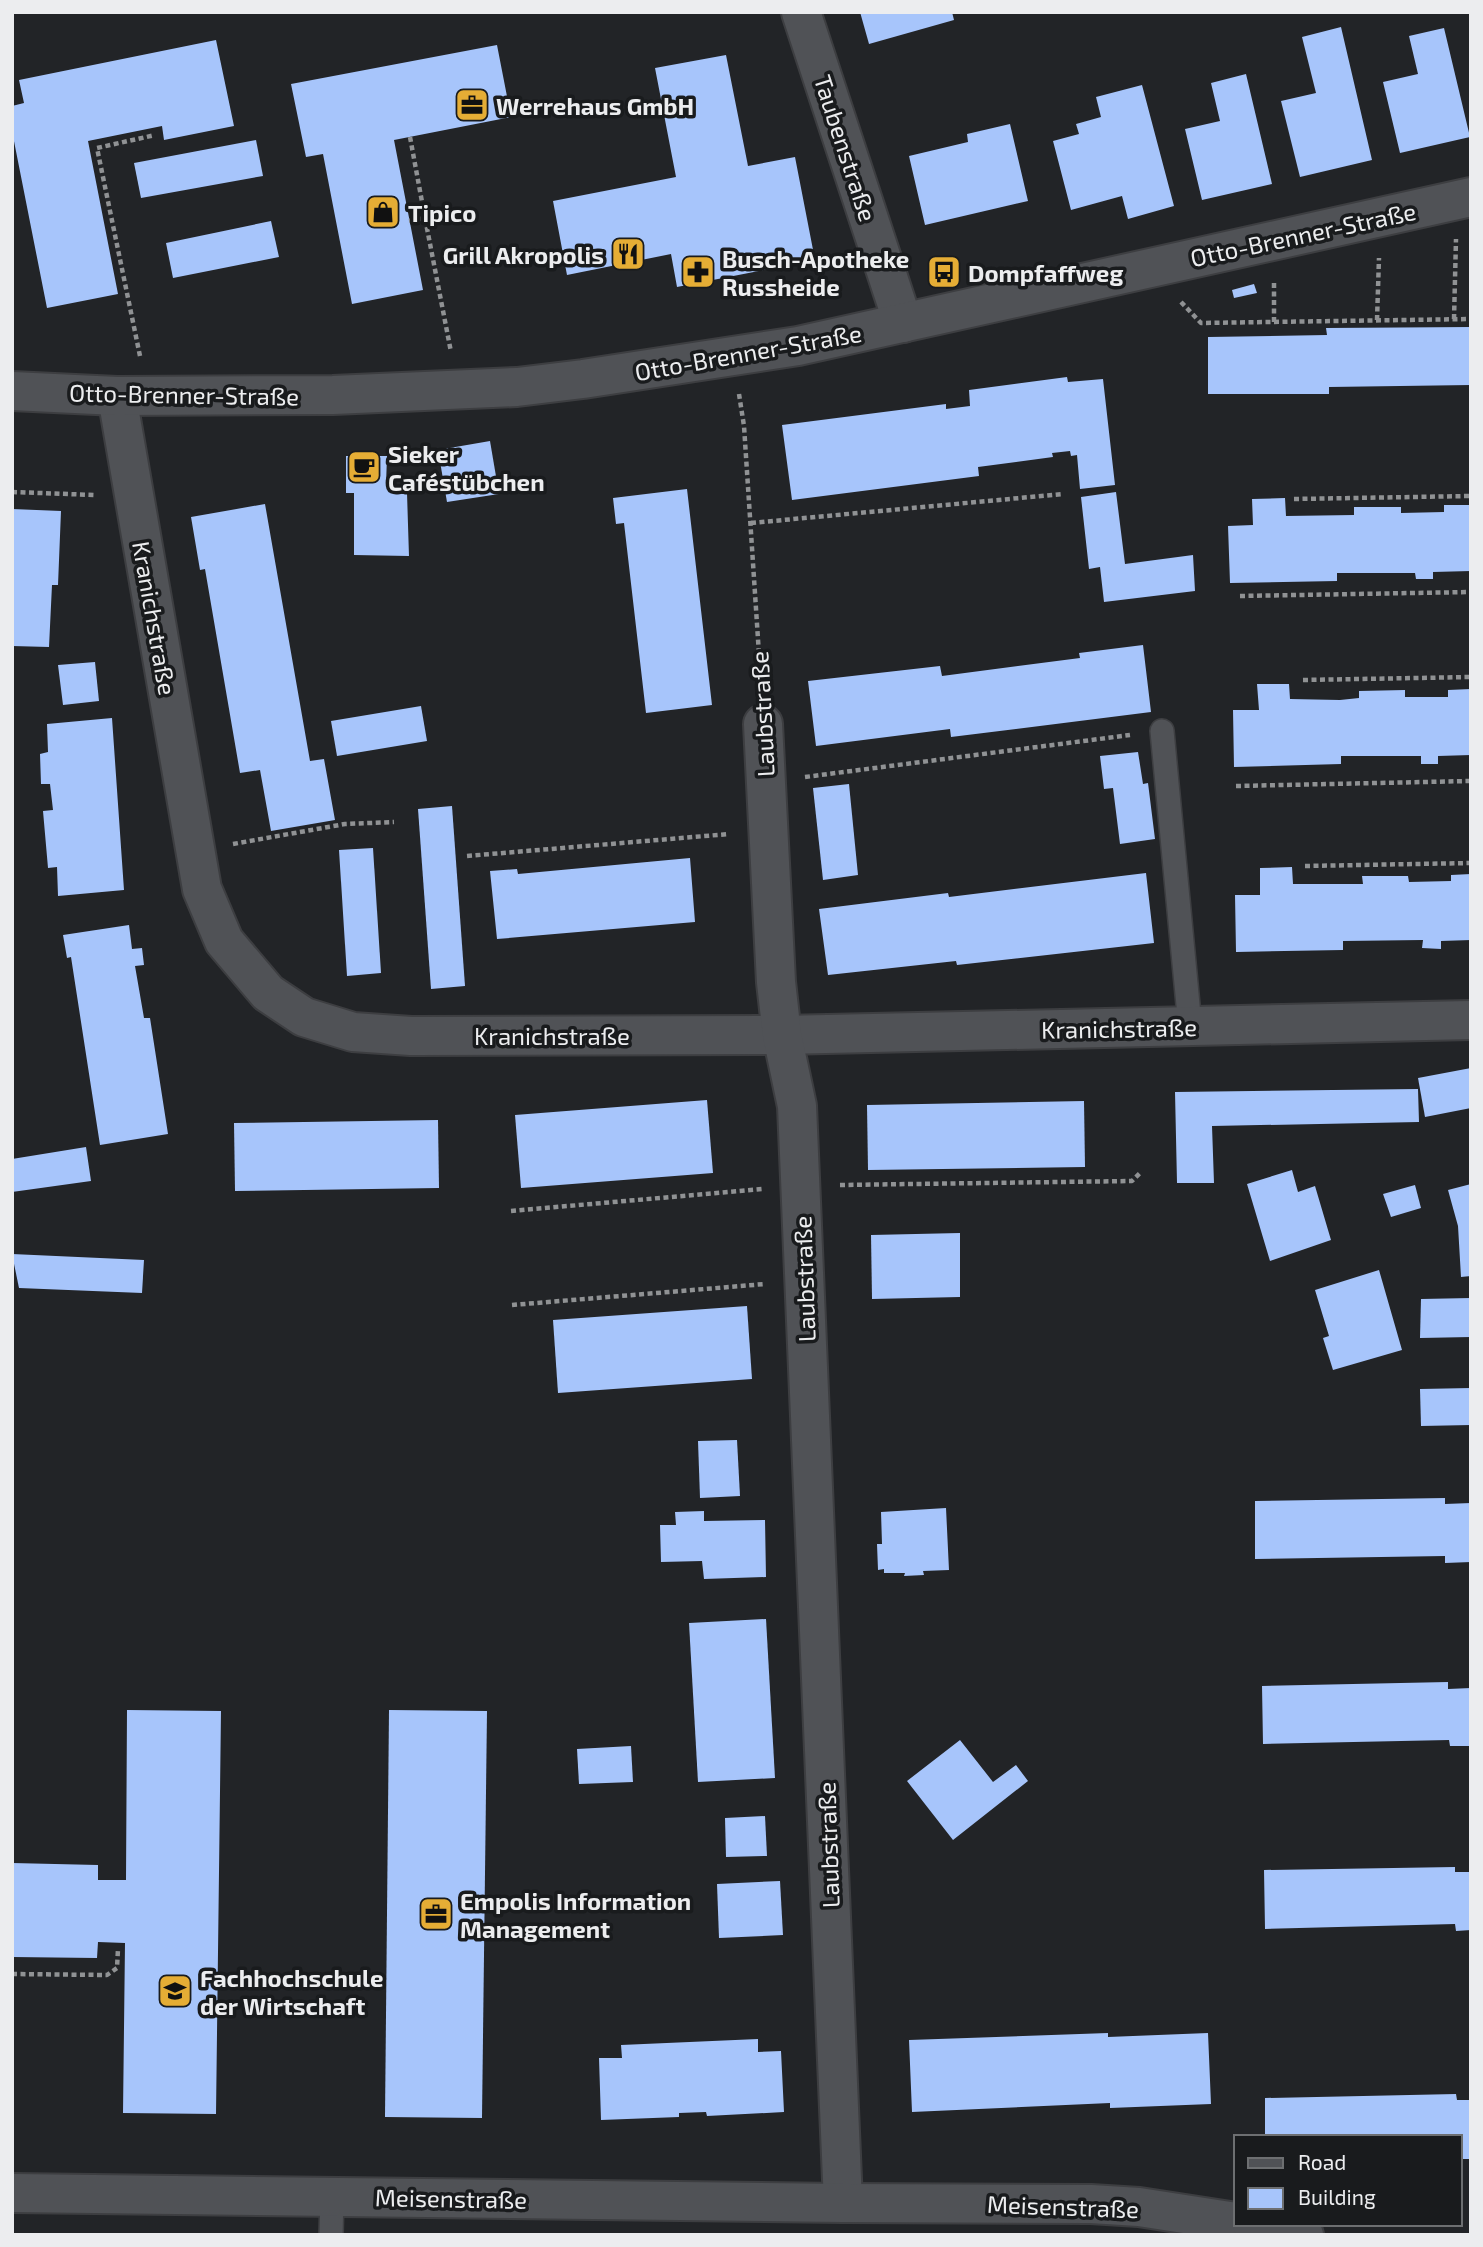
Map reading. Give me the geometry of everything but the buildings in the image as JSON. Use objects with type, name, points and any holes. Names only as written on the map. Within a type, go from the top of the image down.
[{"type":"street","name":"Taubenstraße","points":[[801,12],[903,323]]},
{"type":"street","name":"Otto-Brenner-Straße","points":[[12,391],[268,397],[530,386],[733,358],[1463,199]]},
{"type":"street","name":"Kranichstraße","points":[[132,395],[134,497],[202,889],[223,941],[268,993],[304,1017],[353,1032],[411,1036],[782,1035],[1471,1020]]},
{"type":"street","name":"Laubstraße","points":[[764,724],[776,982],[782,1035],[797,1105],[843,2203]]},
{"type":"street","name":"Meisenstraße","points":[[12,2193],[843,2203],[889,2219],[1091,2204],[1139,2207],[1234,2221]]},
{"type":"lane","points":[[1162,731],[1190,1026]]},
{"type":"lane","points":[[331,2235],[332,2196]]},
{"type":"path","points":[[132,395],[97,148],[155,135]]},
{"type":"path","points":[[410,137],[459,391]]},
{"type":"path","points":[[1454,319],[1463,199]]},
{"type":"path","points":[[1377,320],[1381,217]]},
{"type":"path","points":[[409,221],[425,218]]},
{"type":"path","points":[[1149,269],[1201,323],[1471,319]]},
{"type":"path","name":"Laubstraße","points":[[733,358],[744,425],[764,724]]},
{"type":"path","points":[[12,492],[134,497]]},
{"type":"path","points":[[751,523],[1063,494]]},
{"type":"path","points":[[1294,499],[1471,496]]},
{"type":"path","points":[[1240,596],[1471,592]]},
{"type":"path","points":[[1303,680],[1471,677]]},
{"type":"path","points":[[766,782],[1162,731]]},
{"type":"path","points":[[1236,786],[1471,781]]},
{"type":"path","points":[[195,851],[345,824],[394,822]]},
{"type":"path","points":[[467,856],[769,831]]},
{"type":"path","points":[[1305,866],[1471,863]]},
{"type":"path","points":[[511,1211],[800,1186],[1132,1181],[1140,1173]]},
{"type":"path","points":[[512,1304],[804,1280]]},
{"type":"path","points":[[12,1974],[107,1975],[117,1968],[118,1949]]},
{"type":"place","name":"Werrehaus GmbH","points":[[472,105]]},
{"type":"place","name":"Tipico","points":[[383,212]]},
{"type":"place","name":"Grill Akropolis","points":[[628,254]]},
{"type":"place","name":"Busch-Apotheke Russheide","points":[[698,272]]},
{"type":"place","name":"Dompfaffweg","points":[[944,272]]},
{"type":"place","name":"Sieker Caféstübchen","points":[[364,467]]},
{"type":"place","name":"Empolis Information Management","points":[[436,1914]]},
{"type":"place","name":"Fachhochschule der Wirtschaft","points":[[175,1991]]}]
